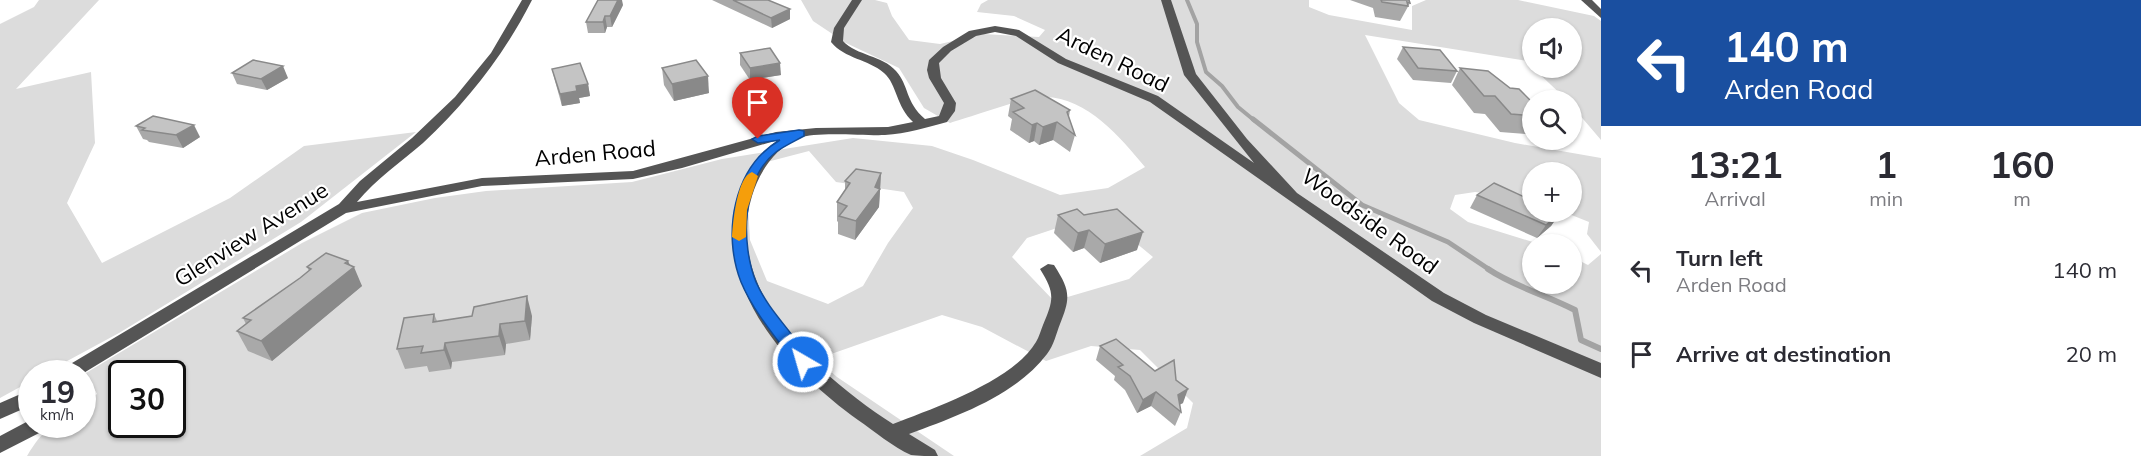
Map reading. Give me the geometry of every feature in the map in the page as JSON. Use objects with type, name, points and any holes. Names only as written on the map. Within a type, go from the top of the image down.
[{"type":"street","name":"Glenview Avenue","points":[[92,360],[342,209],[360,188],[436,124],[471,88],[502,49],[527,0]]},
{"type":"street","points":[[857,0],[839,28],[837,42],[845,50],[879,64],[892,73],[908,111],[923,123]]},
{"type":"street","name":"Woodside Road","points":[[1166,0],[1190,75],[1242,142],[1292,196],[1438,297],[1480,319],[1601,371]]},
{"type":"street","points":[[1586,0],[1601,15]]},
{"type":"street","name":"Arden Road","points":[[342,209],[449,187],[482,183],[633,175],[677,165],[758,139],[799,133],[888,131],[943,119],[949,112],[950,99],[931,70],[935,58],[973,33],[995,29],[1011,30],[1062,61],[1154,99],[1292,196]]},
{"type":"street","points":[[799,133],[765,155],[749,182],[740,210],[738,235],[748,281],[767,313],[812,372],[851,404],[928,456]]},
{"type":"street","points":[[892,432],[986,392],[1023,368],[1042,348],[1061,304],[1060,287],[1048,269]]},
{"type":"street","points":[[0,412],[18,403]]},
{"type":"street","points":[[0,445],[18,436]]},
{"type":"shaded area","points":[[39,0],[99,0],[16,89],[91,72],[95,143],[67,203],[102,263],[230,198],[304,146],[416,132],[301,222],[119,333],[69,360],[18,360],[18,388],[0,398],[0,24],[34,7]]},
{"type":"shaded area","points":[[801,0],[875,0],[887,3],[892,16],[909,40],[940,44],[983,34],[1039,37],[1045,30],[1014,16],[977,12],[981,4],[988,0],[1309,0],[1309,7],[1329,15],[1412,30],[1412,6],[1426,0],[1518,0],[1594,16],[1601,21],[1601,140],[1582,118],[1582,90],[1556,90],[1544,78],[1582,78],[1582,18],[1522,18],[1522,60],[1365,35],[1399,103],[1419,120],[1522,144],[1522,150],[1555,150],[1601,158],[1601,252],[1587,234],[1589,222],[1582,219],[1582,162],[1522,162],[1522,198],[1475,192],[1455,195],[1450,209],[1468,222],[1522,239],[1522,294],[1582,294],[1582,262],[1588,265],[1601,254],[1601,456],[1140,456],[1187,428],[1193,403],[1140,350],[1091,346],[1046,361],[982,327],[942,315],[817,359],[837,377],[954,456],[27,456],[39,438],[96,438],[96,367],[302,243],[362,213],[435,198],[486,191],[632,182],[722,159],[853,138],[932,146],[1060,195],[1108,188],[1145,167],[1102,121],[1075,104],[1061,99],[1045,97],[1026,100],[950,123],[924,108],[899,68],[846,43],[813,21]],"holes":[[[809,151],[836,182],[904,192],[913,208],[888,243],[863,286],[828,304],[767,281],[750,240],[748,207],[763,163]],[[1087,218],[1112,223],[1153,257],[1129,279],[1054,301],[1012,257],[1027,238]]]},
{"type":"building","points":[[598,0],[618,0],[610,16],[605,16],[603,22],[586,22]]},
{"type":"building","points":[[733,0],[768,0],[790,9],[771,18]]},
{"type":"building","points":[[1381,0],[1409,0],[1410,3],[1407,2],[1408,6]]},
{"type":"building","points":[[1403,47],[1440,50],[1457,71],[1418,68]]},
{"type":"building","points":[[770,48],[780,63],[750,68],[740,53]]},
{"type":"building","points":[[253,60],[283,66],[261,79],[232,73]]},
{"type":"building","points":[[696,60],[708,76],[672,84],[662,68]]},
{"type":"building","points":[[580,63],[588,84],[576,86],[577,91],[560,94],[552,69]]},
{"type":"building","points":[[1460,68],[1488,71],[1510,88],[1519,89],[1522,92],[1522,115],[1511,114],[1495,96],[1484,96]]},
{"type":"building","points":[[1035,90],[1070,110],[1067,112],[1075,135],[1057,122],[1043,127],[1037,123],[1032,125],[1013,112],[1024,108],[1011,99]]},
{"type":"building","points":[[153,116],[194,125],[176,135],[142,130],[145,128],[136,126]]},
{"type":"building","points":[[856,169],[881,173],[875,187],[880,189],[856,221],[839,216],[847,206],[837,202],[850,183],[845,181]]},
{"type":"building","points":[[1494,183],[1522,196],[1522,215],[1477,195]]},
{"type":"building","points":[[1077,209],[1084,215],[1117,209],[1143,232],[1105,244],[1089,230],[1078,233],[1058,215]]},
{"type":"building","points":[[326,253],[348,261],[345,263],[354,267],[261,341],[237,331],[251,320],[243,318],[300,278],[311,269],[307,267]]},
{"type":"building","points":[[527,296],[525,321],[500,324],[499,336],[445,343],[444,350],[421,353],[423,346],[397,349],[404,318],[434,314],[433,322],[472,316],[474,307]]},
{"type":"building","points":[[1116,339],[1155,371],[1174,360],[1176,380],[1188,389],[1178,395],[1181,412],[1156,392],[1143,400],[1130,376],[1118,367],[1123,365],[1100,346]]},
{"type":"waterway","points":[[1187,0],[1197,24],[1197,42],[1206,72],[1222,86],[1238,107],[1255,121]]},
{"type":"waterway","points":[[1253,119],[1362,205],[1448,242],[1490,270]]},
{"type":"waterway","points":[[1488,269],[1509,281],[1575,310],[1581,340],[1601,349]]},
{"type":"slow traffic","points":[[739,237],[740,210],[752,176]]},
{"type":"route","points":[[758,139],[799,133],[771,150],[760,161],[749,182],[740,210],[738,235],[748,281],[767,313],[803,362]]}]
